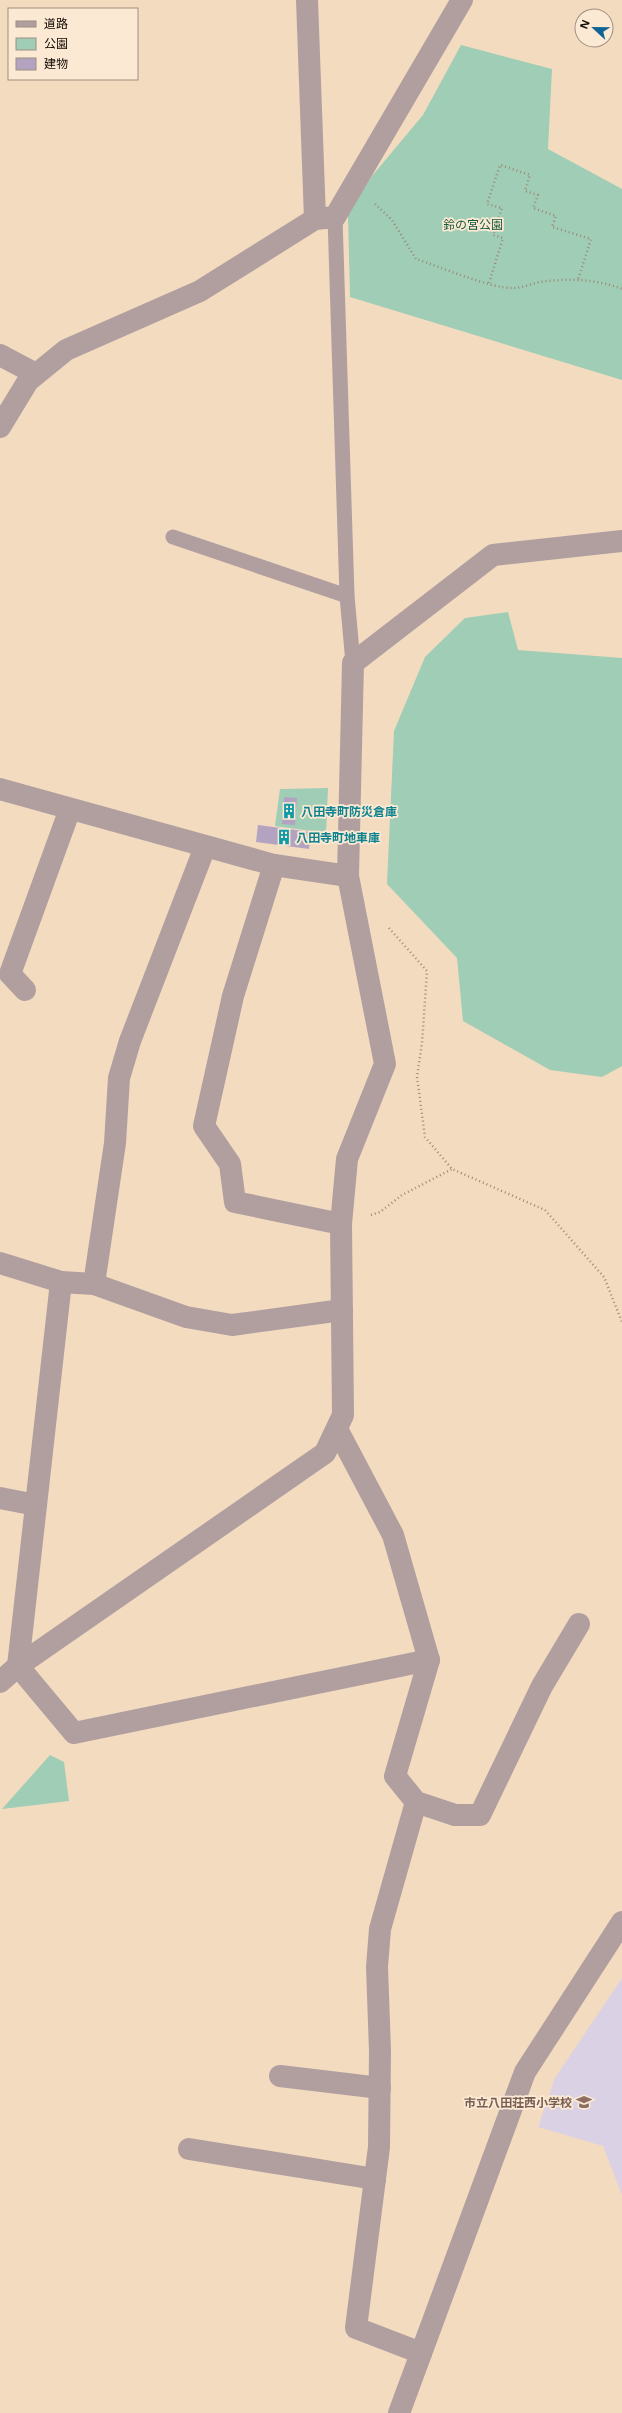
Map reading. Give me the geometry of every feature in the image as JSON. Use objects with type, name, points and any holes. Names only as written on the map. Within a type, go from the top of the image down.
[{"type":"street","points":[[307,0],[325,218]]},
{"type":"street","points":[[0,427],[28,381],[66,350],[200,291],[325,218],[462,0]]},
{"type":"street","points":[[0,355],[36,374]]},
{"type":"street","points":[[0,1682],[18,1666],[325,1453],[343,1415],[341,1224],[347,1159],[385,1064],[348,876],[354,663],[493,555],[622,542]]},
{"type":"street","points":[[0,789],[204,847],[274,865],[348,876]]},
{"type":"street","points":[[25,990],[10,974],[70,809]]},
{"type":"street","points":[[94,1284],[115,1143],[119,1078],[130,1041],[204,847]]},
{"type":"street","points":[[274,865],[233,996],[204,1126],[230,1164],[235,1202],[341,1224]]},
{"type":"street","points":[[0,1263],[61,1282],[94,1284],[186,1317],[232,1325],[342,1310]]},
{"type":"street","points":[[61,1282],[18,1666],[74,1733],[429,1660]]},
{"type":"street","points":[[337,1429],[393,1534],[429,1660],[395,1776],[416,1802],[455,1815],[480,1816],[542,1686],[580,1624]]},
{"type":"street","points":[[0,1498],[36,1505]]},
{"type":"street","points":[[416,1802],[380,1929],[377,1967],[380,2088],[379,2147],[356,2328],[421,2352]]},
{"type":"street","points":[[400,2413],[421,2352],[525,2072],[622,1922]]},
{"type":"street","points":[[280,2076],[380,2088]]},
{"type":"street","points":[[189,2149],[375,2179]]},
{"type":"lane","points":[[325,218],[347,596],[354,663]]},
{"type":"lane","points":[[173,537],[347,596]]},
{"type":"path","points":[[489,283],[503,238],[493,235],[502,208],[487,204],[500,165],[530,175],[525,191],[538,195],[533,208],[556,216],[552,227],[591,239],[578,280]]},
{"type":"path","points":[[374,202],[392,220],[416,259],[489,283],[512,288],[540,282],[578,280],[609,284],[622,289]]},
{"type":"path","points":[[388,927],[427,971],[422,1043],[417,1077],[425,1137],[452,1169],[545,1210],[604,1277],[622,1322]]},
{"type":"path","points":[[341,1224],[380,1212],[402,1195],[452,1169]]},
{"type":"shaded area","name":"市立八田荘西小学校","points":[[622,1978],[622,2195],[603,2146],[538,2127],[555,2078]]},
{"type":"green space","name":"鈴の宮公園","points":[[461,45],[552,69],[548,149],[622,189],[622,380],[350,297],[348,214],[372,176],[423,115]]},
{"type":"green space","points":[[508,612],[518,650],[622,658],[622,1066],[602,1077],[550,1070],[463,1021],[457,958],[387,884],[394,731],[425,657],[465,618]]},
{"type":"green space","points":[[328,788],[326,833],[275,826],[280,789]]},
{"type":"green space","points":[[50,1755],[64,1762],[69,1801],[2,1809]]},
{"type":"building","name":"八田寺町防災倉庫","points":[[284,797],[297,798],[295,825],[282,824]]},
{"type":"building","name":"八田寺町地車庫","points":[[258,825],[311,832],[309,849],[256,842]]},
{"type":"place","name":"八田寺町防災倉庫","points":[[289,811]]},
{"type":"place","name":"八田寺町地車庫","points":[[284,837]]},
{"type":"place","name":"市立八田荘西小学校","points":[[584,2102]]}]
